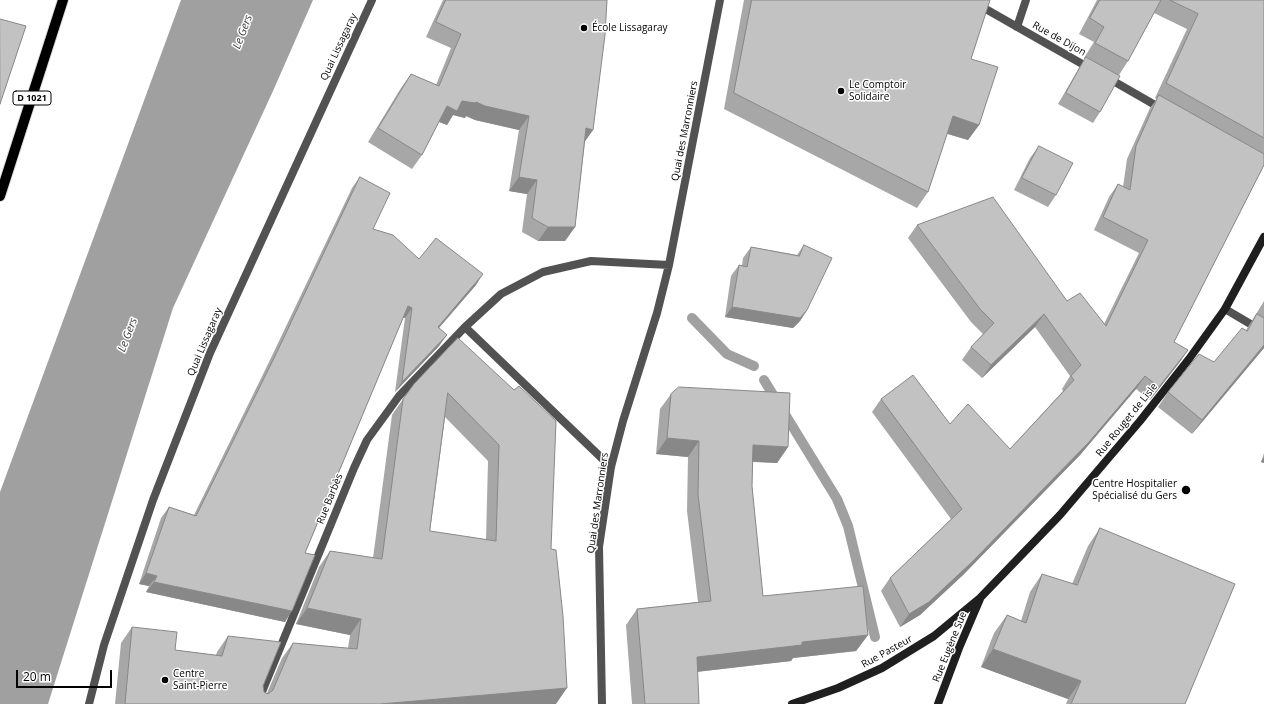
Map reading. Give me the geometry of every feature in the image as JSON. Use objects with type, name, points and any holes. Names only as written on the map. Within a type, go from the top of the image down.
[{"type":"main road","name":"D 1021","points":[[0,196],[64,0]]},
{"type":"main road","name":"Rue Rouget de Lisle","points":[[980,598],[1060,515],[1140,421],[1189,359],[1225,309],[1264,237]]},
{"type":"main road","name":"Rue Pasteur","points":[[792,704],[838,688],[882,668],[934,636],[980,598]]},
{"type":"main road","name":"Rue Eugène Sue","points":[[938,704],[980,598]]},
{"type":"street","name":"Quai Lissagaray","points":[[89,704],[104,645],[153,500],[210,353],[372,0]]},
{"type":"street","name":"Quai des Marronniers","points":[[602,704],[599,547],[611,467],[623,421],[657,313],[669,265],[720,0]]},
{"type":"street","name":"Rue de Dijon","points":[[970,0],[1171,114]]},
{"type":"street","points":[[1017,27],[1026,0]]},
{"type":"street","name":"Rue Barbès","points":[[257,704],[354,468],[367,440],[399,396],[465,327],[501,294],[543,272],[591,261],[669,265]]},
{"type":"street","points":[[1225,309],[1264,332]]},
{"type":"street","points":[[465,327],[611,467]]},
{"type":"water","name":"Le Gers","points":[[181,0],[313,0],[273,91],[173,308],[48,704],[0,704],[0,492]]},
{"type":"building","points":[[446,0],[607,0],[605,35],[593,130],[586,128],[575,227],[548,227],[532,218],[537,180],[519,177],[529,116],[485,106],[476,102],[462,101],[457,111],[447,106],[422,155],[378,128],[411,74],[439,86],[461,34],[436,22]]},
{"type":"building","name":"Le Comptoir Solidaire","points":[[752,0],[990,0],[971,59],[998,67],[979,125],[953,116],[928,192],[734,93]]},
{"type":"building","points":[[1100,0],[1161,0],[1128,61],[1095,43],[1104,27],[1090,18]]},
{"type":"building","points":[[1170,0],[1264,0],[1264,138],[1166,83],[1198,14]]},
{"type":"building","points":[[0,19],[26,26],[0,104]]},
{"type":"building","points":[[1086,57],[1120,76],[1100,112],[1066,93]]},
{"type":"building","points":[[1159,95],[1264,154],[1264,165],[1174,342],[1188,350],[1159,387],[1145,376],[1089,442],[972,562],[929,602],[909,614],[890,578],[962,509],[881,399],[913,375],[950,424],[968,404],[1010,449],[1074,380],[1071,376],[1081,365],[1044,314],[991,365],[971,347],[994,323],[980,309],[917,225],[993,197],[1067,301],[1080,293],[1106,326],[1148,240],[1103,217],[1118,184],[1130,190],[1136,146]]},
{"type":"building","points":[[1039,146],[1073,163],[1056,195],[1022,178]]},
{"type":"building","points":[[360,177],[390,193],[373,229],[393,235],[419,259],[436,238],[483,274],[438,327],[447,335],[402,382],[412,308],[408,306],[305,553],[315,555],[292,611],[154,582],[157,576],[146,573],[169,507],[196,516],[277,352]]},
{"type":"building","points":[[804,245],[832,258],[807,310],[800,318],[732,307],[739,265],[747,267],[751,247],[799,256]]},
{"type":"building","points":[[1257,314],[1264,318],[1264,345],[1202,420],[1168,392],[1199,354],[1214,362],[1242,328],[1247,331]]},
{"type":"building","points":[[458,338],[514,390],[519,386],[556,421],[551,549],[556,550],[563,616],[567,688],[380,704],[125,704],[132,627],[177,632],[175,650],[222,656],[228,636],[281,642],[263,686],[264,692],[268,694],[273,690],[293,643],[357,649],[361,619],[307,608],[330,551],[382,559],[403,399],[414,384]],"holes":[[[448,393],[499,445],[496,541],[430,531]]]},
{"type":"building","points":[[679,387],[790,393],[788,447],[753,445],[752,486],[763,596],[863,586],[868,635],[802,642],[802,645],[697,657],[699,704],[645,704],[637,609],[711,601],[698,495],[699,441],[667,438],[671,394]]},
{"type":"building","points":[[1100,528],[1235,584],[1185,704],[1071,704],[1081,681],[993,649],[1007,615],[1026,623],[1042,574],[1077,585]]},
{"type":"waterway","points":[[692,318],[727,354],[754,366]]},
{"type":"waterway","points":[[764,380],[837,499],[848,526],[875,637]]},
{"type":"place","name":"École Lissagaray","points":[[584,28]]},
{"type":"place","name":"Le Comptoir Solidaire","points":[[841,91]]},
{"type":"place","name":"Centre Hospitalier Spécialisé du Gers","points":[[1186,490]]},
{"type":"place","name":"Centre Saint-Pierre","points":[[165,680]]}]
